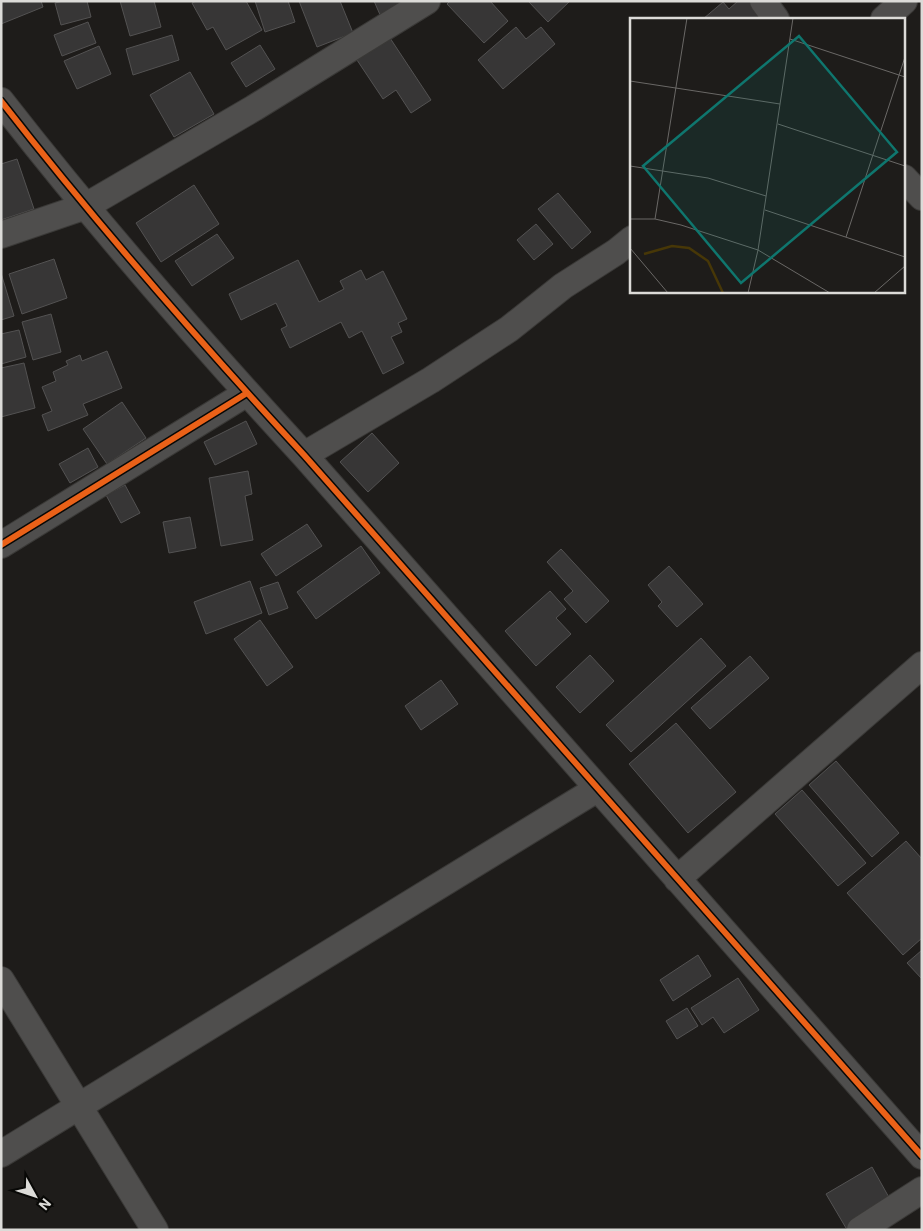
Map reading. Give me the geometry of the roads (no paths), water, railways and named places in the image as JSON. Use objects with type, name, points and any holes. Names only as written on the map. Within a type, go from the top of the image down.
[{"type":"street","points":[[1,235],[86,206],[254,108],[427,1]]},
{"type":"street","points":[[763,1],[775,18]]},
{"type":"street","points":[[885,18],[904,1]]},
{"type":"street","points":[[1,101],[86,206],[247,393],[304,455],[922,1156]]},
{"type":"street","points":[[906,180],[922,197]]},
{"type":"street","points":[[304,455],[431,380],[509,329],[564,286],[630,241]]},
{"type":"street","points":[[1,545],[247,393]]},
{"type":"street","points":[[677,879],[922,664]]},
{"type":"street","points":[[1,1154],[597,789]]},
{"type":"street","points":[[1,980],[155,1230]]},
{"type":"street","points":[[860,1230],[922,1190]]}]
